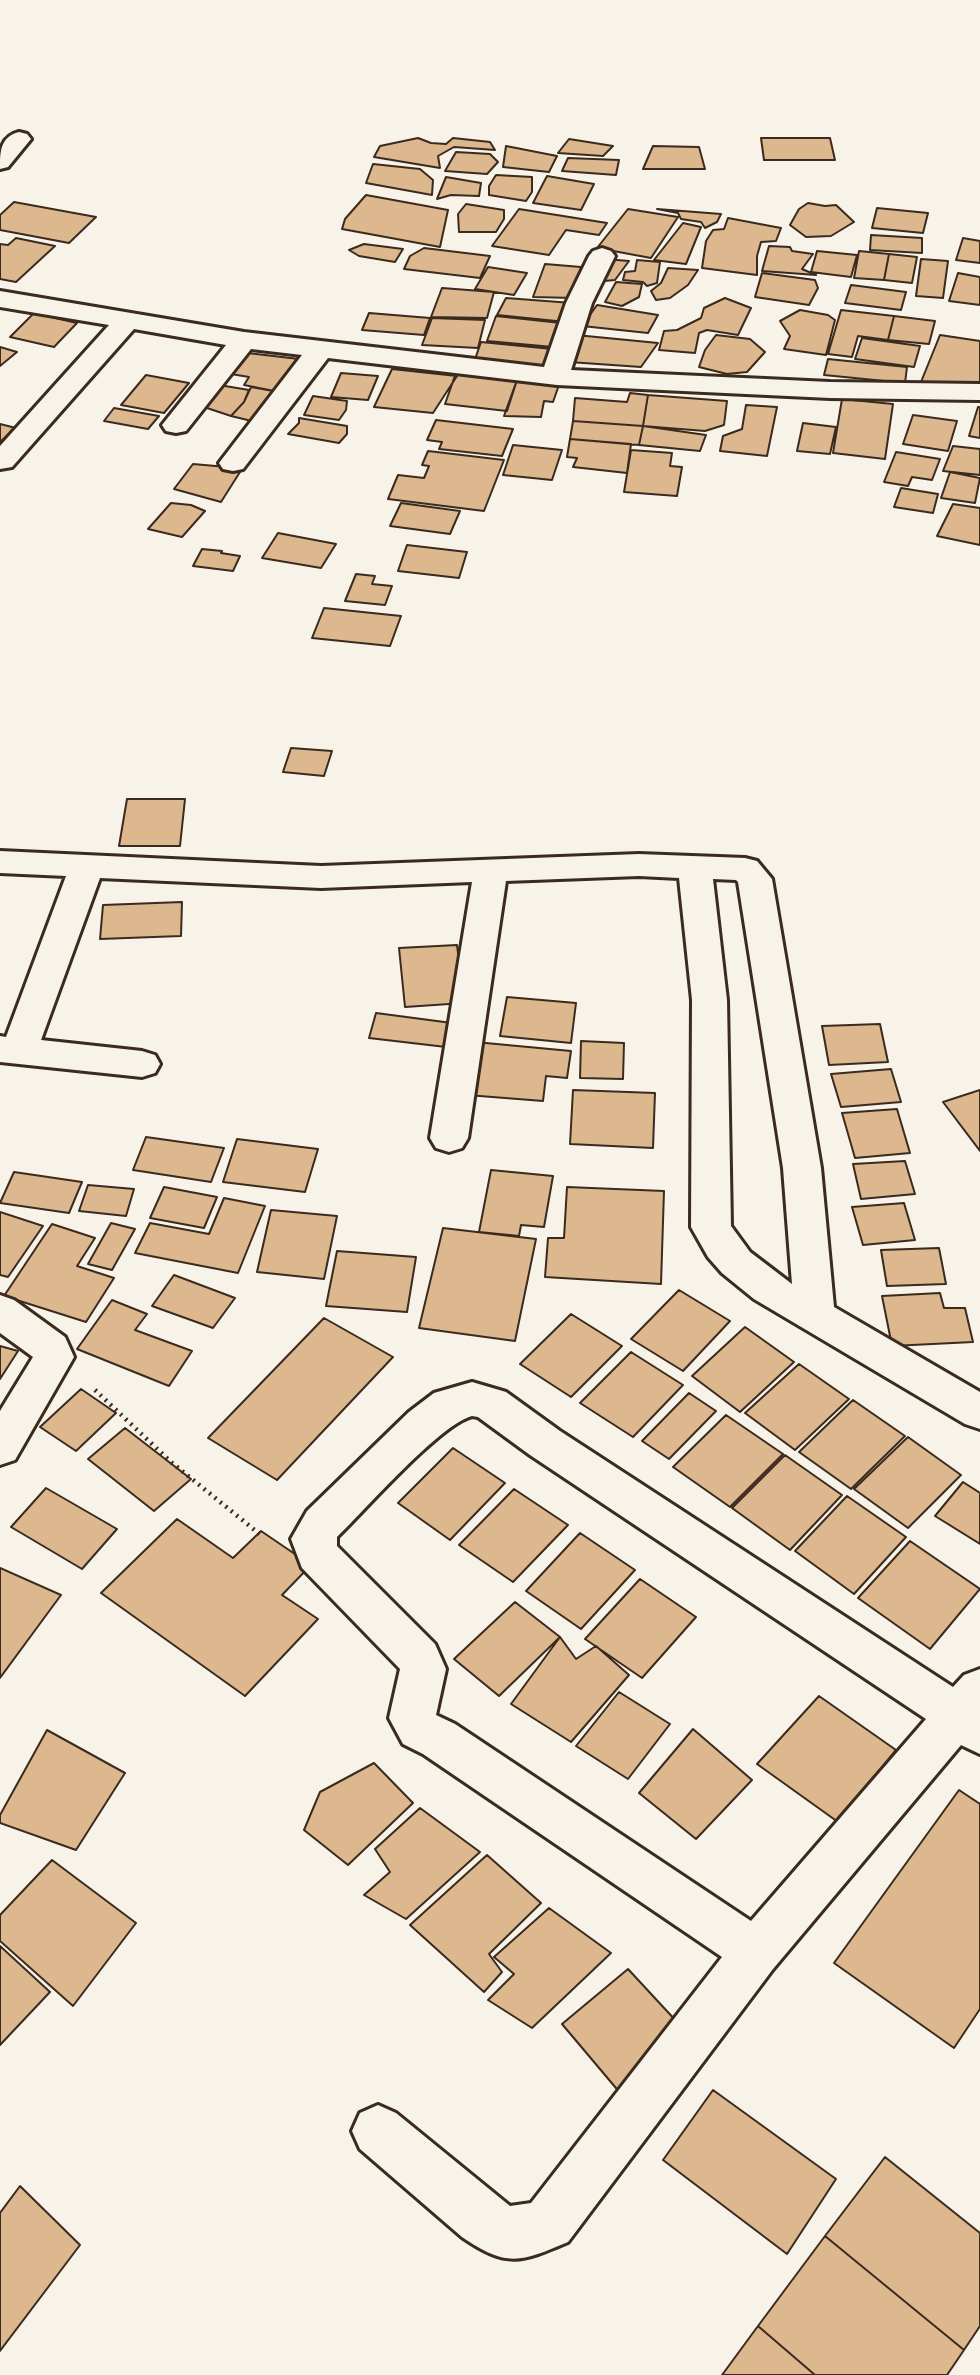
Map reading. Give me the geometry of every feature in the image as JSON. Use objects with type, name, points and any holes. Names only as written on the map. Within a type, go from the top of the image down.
[{"type":"street","points":[[0,162],[19,139]]},
{"type":"street","points":[[557,377],[558,365],[579,303],[603,256]]},
{"type":"street","points":[[0,299],[244,340],[557,377],[830,390],[980,392]]},
{"type":"street","points":[[2,461],[126,322]]},
{"type":"street","points":[[176,425],[244,340]]},
{"type":"street","points":[[233,463],[320,350]]},
{"type":"street","points":[[0,862],[321,877],[639,865],[745,869],[755,879],[802,1168],[815,1314]]},
{"type":"street","points":[[88,866],[9,1049],[142,1064]]},
{"type":"street","points":[[694,867],[703,911],[710,1050],[711,1227],[720,1245],[736,1264],[772,1294],[815,1314],[980,1412]]},
{"type":"street","points":[[449,1138],[491,870]]},
{"type":"street","points":[[0,1311],[51,1348],[54,1357],[0,1448]]},
{"type":"street","points":[[378,2131],[473,2212],[504,2233],[529,2231],[549,2223],[756,1952],[973,1712],[557,1451],[491,1404],[472,1399],[449,1405],[424,1424],[322,1524],[313,1539],[317,1555],[419,1658],[424,1669],[411,1718],[419,1729],[439,1739],[756,1952]]},
{"type":"path","points":[[51,1348],[171,1462],[265,1539],[317,1555]]},
{"type":"building","points":[[418,138],[431,143],[446,144],[453,138],[490,142],[495,150],[454,147],[438,156],[440,168],[374,157],[380,146]]},
{"type":"building","points":[[761,138],[830,138],[835,160],[764,160]]},
{"type":"building","points":[[569,139],[613,146],[603,156],[558,153]]},
{"type":"building","points":[[506,146],[557,156],[549,172],[503,167]]},
{"type":"building","points":[[653,146],[699,147],[705,169],[643,169]]},
{"type":"building","points":[[456,152],[490,154],[498,162],[487,174],[445,171]]},
{"type":"building","points":[[568,158],[619,160],[616,175],[562,171]]},
{"type":"building","points":[[373,164],[420,169],[433,180],[432,195],[366,183]]},
{"type":"building","points":[[496,175],[532,177],[532,192],[526,201],[489,195],[489,186]]},
{"type":"building","points":[[547,176],[594,184],[581,210],[533,203]]},
{"type":"building","points":[[446,177],[481,183],[479,196],[451,195],[437,199]]},
{"type":"building","points":[[366,195],[448,210],[440,247],[342,229],[345,219]]},
{"type":"building","points":[[14,202],[96,217],[69,243],[0,230],[0,215]]},
{"type":"building","points":[[808,203],[836,205],[854,222],[831,236],[806,237],[790,225],[799,209]]},
{"type":"building","points":[[466,204],[504,210],[504,219],[496,232],[459,232],[458,214]]},
{"type":"building","points":[[877,208],[928,213],[923,233],[872,228]]},
{"type":"building","points":[[519,209],[607,223],[599,235],[566,230],[549,255],[492,246]]},
{"type":"building","points":[[628,209],[678,217],[651,258],[597,248]]},
{"type":"building","points":[[657,209],[721,214],[717,222],[705,228],[701,222],[681,219],[678,213]]},
{"type":"building","points":[[728,218],[781,228],[776,241],[761,242],[757,256],[757,275],[702,268],[706,241],[713,230],[724,229]]},
{"type":"building","points":[[683,223],[701,227],[686,264],[654,260]]},
{"type":"building","points":[[871,235],[922,238],[922,253],[870,250]]},
{"type":"building","points":[[16,238],[55,246],[16,282],[0,279],[0,244],[8,245]]},
{"type":"building","points":[[963,238],[980,241],[980,263],[956,260]]},
{"type":"building","points":[[364,244],[403,249],[395,262],[359,256],[349,250]]},
{"type":"building","points":[[769,246],[790,247],[792,251],[813,254],[802,269],[816,275],[762,271]]},
{"type":"building","points":[[424,248],[490,256],[480,278],[404,269],[410,256]]},
{"type":"building","points":[[817,251],[857,255],[851,277],[811,272]]},
{"type":"building","points":[[859,251],[889,254],[884,280],[854,278]]},
{"type":"building","points":[[889,254],[917,257],[912,283],[884,280]]},
{"type":"building","points":[[605,259],[629,261],[615,280],[593,282]]},
{"type":"building","points":[[921,259],[948,261],[943,298],[916,296]]},
{"type":"building","points":[[637,260],[660,262],[657,283],[647,286],[643,282],[623,280],[625,272],[635,271]]},
{"type":"building","points":[[545,264],[581,267],[574,298],[533,297]]},
{"type":"building","points":[[488,267],[527,273],[514,295],[475,289]]},
{"type":"building","points":[[668,268],[698,270],[688,285],[670,298],[656,300],[651,291],[661,283]]},
{"type":"building","points":[[762,273],[815,280],[818,288],[809,305],[755,297]]},
{"type":"building","points":[[958,273],[980,277],[980,305],[949,301]]},
{"type":"building","points":[[616,282],[642,284],[639,297],[622,306],[605,302]]},
{"type":"building","points":[[851,285],[906,292],[901,310],[845,303]]},
{"type":"building","points":[[442,288],[494,292],[487,318],[431,317]]},
{"type":"building","points":[[506,298],[572,303],[566,322],[497,315]]},
{"type":"building","points":[[725,298],[751,308],[738,335],[707,330],[699,333],[695,353],[659,350],[664,331],[677,330],[701,318],[704,308]]},
{"type":"building","points":[[597,305],[658,315],[648,333],[582,326]]},
{"type":"building","points":[[800,310],[828,315],[835,320],[826,355],[784,349],[790,336],[780,321]]},
{"type":"building","points":[[841,310],[894,316],[888,340],[858,336],[852,357],[828,354]]},
{"type":"building","points":[[34,313],[77,323],[54,347],[10,337]]},
{"type":"building","points":[[369,313],[430,318],[424,335],[362,330]]},
{"type":"building","points":[[496,316],[561,323],[553,347],[487,341]]},
{"type":"building","points":[[894,316],[935,321],[929,344],[888,340]]},
{"type":"building","points":[[432,318],[485,320],[478,348],[422,345]]},
{"type":"building","points":[[576,335],[658,343],[641,367],[569,362]]},
{"type":"building","points":[[716,335],[750,339],[765,352],[747,372],[727,374],[699,367],[705,350]]},
{"type":"building","points":[[940,335],[980,341],[980,384],[950,386],[921,382]]},
{"type":"building","points":[[862,338],[920,346],[914,367],[855,359]]},
{"type":"building","points":[[481,342],[552,349],[543,372],[473,365]]},
{"type":"building","points":[[0,347],[17,352],[0,366]]},
{"type":"building","points":[[239,352],[299,359],[298,370],[279,392],[244,385],[249,377],[225,373]]},
{"type":"building","points":[[828,359],[907,367],[905,383],[824,375]]},
{"type":"building","points":[[392,369],[457,376],[433,413],[374,407]]},
{"type":"building","points":[[457,370],[518,377],[507,411],[445,404]]},
{"type":"building","points":[[341,373],[378,376],[368,400],[331,397]]},
{"type":"building","points":[[146,375],[189,383],[164,413],[121,405]]},
{"type":"building","points":[[518,377],[560,382],[553,402],[544,401],[541,417],[504,416]]},
{"type":"building","points":[[213,384],[249,390],[244,402],[231,416],[195,404]]},
{"type":"building","points":[[251,387],[279,392],[260,423],[231,416],[244,402]]},
{"type":"building","points":[[630,393],[648,395],[643,426],[573,421],[575,398],[627,402]]},
{"type":"building","points":[[648,395],[727,401],[724,425],[705,431],[643,426]]},
{"type":"building","points":[[313,396],[347,401],[346,410],[339,420],[304,415]]},
{"type":"building","points":[[842,399],[893,404],[885,459],[833,453]]},
{"type":"building","points":[[746,405],[777,407],[767,456],[720,451],[723,436],[742,429]]},
{"type":"building","points":[[980,407],[980,438],[969,436]]},
{"type":"building","points":[[114,408],[159,416],[148,429],[104,421]]},
{"type":"building","points":[[913,415],[957,421],[948,451],[903,444]]},
{"type":"building","points":[[299,418],[347,426],[347,434],[339,443],[288,434],[299,423]]},
{"type":"building","points":[[436,420],[513,429],[502,456],[439,449],[442,442],[427,440]]},
{"type":"building","points":[[573,421],[643,426],[639,445],[570,439]]},
{"type":"building","points":[[803,423],[836,427],[830,454],[797,451]]},
{"type":"building","points":[[0,424],[16,428],[0,442]]},
{"type":"building","points":[[643,426],[706,435],[700,451],[639,445]]},
{"type":"building","points":[[570,439],[631,444],[627,473],[573,467],[577,458],[567,457]]},
{"type":"building","points":[[513,445],[562,450],[552,480],[503,475]]},
{"type":"building","points":[[953,446],[980,449],[980,475],[943,471]]},
{"type":"building","points":[[631,450],[672,453],[670,466],[682,467],[677,496],[624,492]]},
{"type":"building","points":[[428,451],[504,460],[484,511],[388,499],[398,475],[424,478],[429,466],[422,465]]},
{"type":"building","points":[[896,452],[940,459],[932,480],[912,477],[908,486],[884,482]]},
{"type":"building","points":[[193,464],[227,467],[240,472],[221,502],[174,489]]},
{"type":"building","points":[[950,472],[980,478],[975,503],[941,498]]},
{"type":"building","points":[[901,488],[938,494],[933,513],[894,507]]},
{"type":"building","points":[[171,503],[191,505],[205,511],[182,537],[148,529]]},
{"type":"building","points":[[401,503],[460,511],[450,534],[390,526]]},
{"type":"building","points":[[953,504],[980,508],[980,545],[937,536]]},
{"type":"building","points":[[278,533],[336,544],[321,568],[262,558]]},
{"type":"building","points":[[407,545],[467,552],[459,578],[398,571]]},
{"type":"building","points":[[202,549],[240,556],[233,571],[193,566]]},
{"type":"building","points":[[356,574],[375,576],[372,584],[392,586],[385,605],[345,601]]},
{"type":"building","points":[[324,608],[401,616],[390,646],[312,638]]},
{"type":"building","points":[[291,748],[332,751],[324,776],[283,772]]},
{"type":"building","points":[[127,799],[185,799],[180,846],[119,846]]},
{"type":"building","points":[[182,902],[181,936],[100,939],[103,905]]},
{"type":"building","points":[[457,945],[464,1003],[405,1007],[399,948]]},
{"type":"building","points":[[507,997],[576,1003],[571,1043],[500,1036]]},
{"type":"building","points":[[376,1013],[452,1023],[446,1047],[369,1038]]},
{"type":"building","points":[[880,1024],[888,1062],[829,1065],[822,1026]]},
{"type":"building","points":[[581,1041],[624,1043],[623,1079],[580,1078]]},
{"type":"building","points":[[475,1042],[571,1051],[567,1078],[546,1076],[543,1101],[467,1095]]},
{"type":"building","points":[[891,1069],[901,1102],[841,1107],[831,1074]]},
{"type":"building","points":[[573,1090],[655,1093],[653,1148],[570,1144]]},
{"type":"building","points":[[980,1090],[980,1151],[943,1102]]},
{"type":"building","points":[[897,1109],[910,1153],[855,1158],[842,1113]]},
{"type":"building","points":[[146,1137],[224,1148],[211,1182],[133,1170]]},
{"type":"building","points":[[237,1139],[318,1149],[305,1192],[223,1182]]},
{"type":"building","points":[[905,1161],[915,1194],[861,1199],[853,1164]]},
{"type":"building","points":[[491,1170],[553,1176],[544,1227],[521,1225],[519,1236],[479,1232]]},
{"type":"building","points":[[14,1172],[82,1182],[69,1213],[0,1203]]},
{"type":"building","points":[[88,1185],[134,1189],[126,1216],[79,1211]]},
{"type":"building","points":[[164,1187],[217,1197],[204,1228],[150,1218]]},
{"type":"building","points":[[567,1187],[664,1191],[661,1284],[545,1277],[548,1238],[564,1238]]},
{"type":"building","points":[[224,1198],[265,1206],[238,1273],[135,1253],[150,1223],[209,1234]]},
{"type":"building","points":[[904,1203],[915,1240],[863,1245],[852,1207]]},
{"type":"building","points":[[271,1210],[337,1216],[324,1279],[257,1272]]},
{"type":"building","points":[[0,1212],[43,1226],[8,1277],[0,1275]]},
{"type":"building","points":[[111,1223],[135,1229],[112,1270],[88,1264]]},
{"type":"building","points":[[52,1224],[95,1238],[77,1266],[114,1278],[86,1322],[4,1296]]},
{"type":"building","points":[[443,1228],[536,1239],[515,1341],[419,1328]]},
{"type":"building","points":[[939,1248],[946,1284],[887,1286],[881,1250]]},
{"type":"building","points":[[337,1251],[416,1257],[407,1312],[326,1306]]},
{"type":"building","points":[[174,1275],[235,1298],[213,1328],[152,1306]]},
{"type":"building","points":[[679,1290],[730,1321],[683,1371],[631,1339]]},
{"type":"building","points":[[940,1293],[944,1308],[965,1308],[973,1342],[892,1346],[882,1296]]},
{"type":"building","points":[[112,1300],[147,1314],[135,1330],[192,1351],[169,1386],[77,1349]]},
{"type":"building","points":[[571,1314],[622,1346],[571,1397],[520,1364]]},
{"type":"building","points":[[324,1318],[393,1357],[277,1480],[208,1438]]},
{"type":"building","points":[[745,1327],[794,1362],[740,1412],[692,1376]]},
{"type":"building","points":[[0,1346],[18,1351],[0,1379]]},
{"type":"building","points":[[631,1352],[683,1385],[633,1437],[580,1403]]},
{"type":"building","points":[[799,1364],[849,1399],[795,1450],[745,1413]]},
{"type":"building","points":[[81,1389],[116,1413],[76,1451],[40,1427]]},
{"type":"building","points":[[689,1393],[716,1411],[669,1459],[642,1441]]},
{"type":"building","points":[[853,1400],[905,1436],[851,1489],[799,1452]]},
{"type":"building","points":[[726,1415],[783,1454],[730,1507],[673,1467]]},
{"type":"building","points":[[125,1428],[191,1479],[154,1511],[88,1459]]},
{"type":"building","points":[[908,1437],[961,1475],[908,1528],[854,1489]]},
{"type":"building","points":[[453,1448],[505,1483],[450,1540],[398,1503]]},
{"type":"building","points":[[785,1455],[842,1495],[790,1550],[732,1508]]},
{"type":"building","points":[[963,1482],[980,1493],[980,1544],[935,1516]]},
{"type":"building","points":[[46,1488],[117,1529],[82,1569],[11,1527]]},
{"type":"building","points":[[514,1489],[568,1525],[513,1582],[459,1545]]},
{"type":"building","points":[[847,1496],[906,1537],[854,1594],[795,1551]]},
{"type":"building","points":[[177,1519],[233,1558],[261,1531],[311,1565],[282,1595],[318,1619],[245,1696],[101,1593]]},
{"type":"building","points":[[580,1533],[635,1570],[581,1629],[526,1591]]},
{"type":"building","points":[[910,1541],[980,1589],[930,1649],[858,1598]]},
{"type":"building","points":[[0,1568],[61,1595],[0,1678]]},
{"type":"building","points":[[640,1579],[696,1617],[642,1678],[585,1639]]},
{"type":"building","points":[[515,1602],[560,1637],[499,1696],[454,1659]]},
{"type":"building","points":[[560,1637],[576,1659],[596,1646],[629,1675],[571,1742],[511,1704]]},
{"type":"building","points":[[619,1692],[670,1724],[628,1779],[576,1746]]},
{"type":"building","points":[[819,1696],[896,1750],[838,1822],[757,1764]]},
{"type":"building","points":[[693,1729],[752,1780],[696,1839],[639,1793]]},
{"type":"building","points":[[47,1730],[125,1773],[76,1850],[0,1823],[0,1815]]},
{"type":"building","points":[[374,1763],[413,1803],[348,1865],[304,1830],[320,1792]]},
{"type":"building","points":[[959,1790],[980,1804],[980,2009],[954,2048],[834,1963]]},
{"type":"building","points":[[420,1808],[480,1852],[406,1919],[364,1895],[390,1872],[375,1849]]},
{"type":"building","points":[[487,1855],[541,1903],[489,1954],[502,1972],[484,1992],[410,1925]]},
{"type":"building","points":[[52,1860],[136,1923],[73,2006],[0,1941],[0,1915]]},
{"type":"building","points":[[549,1908],[611,1953],[532,2028],[488,2000],[514,1974],[494,1957]]},
{"type":"building","points":[[0,1946],[50,1992],[0,2045]]},
{"type":"building","points":[[628,1969],[690,2036],[621,2094],[562,2024]]},
{"type":"building","points":[[713,2090],[836,2179],[787,2254],[663,2160]]},
{"type":"building","points":[[885,2157],[980,2233],[980,2326],[964,2350],[825,2236]]},
{"type":"building","points":[[20,2186],[80,2245],[0,2351],[0,2213]]},
{"type":"building","points":[[825,2236],[964,2350],[947,2375],[815,2375],[758,2326]]},
{"type":"building","points":[[758,2326],[815,2375],[722,2375]]}]
